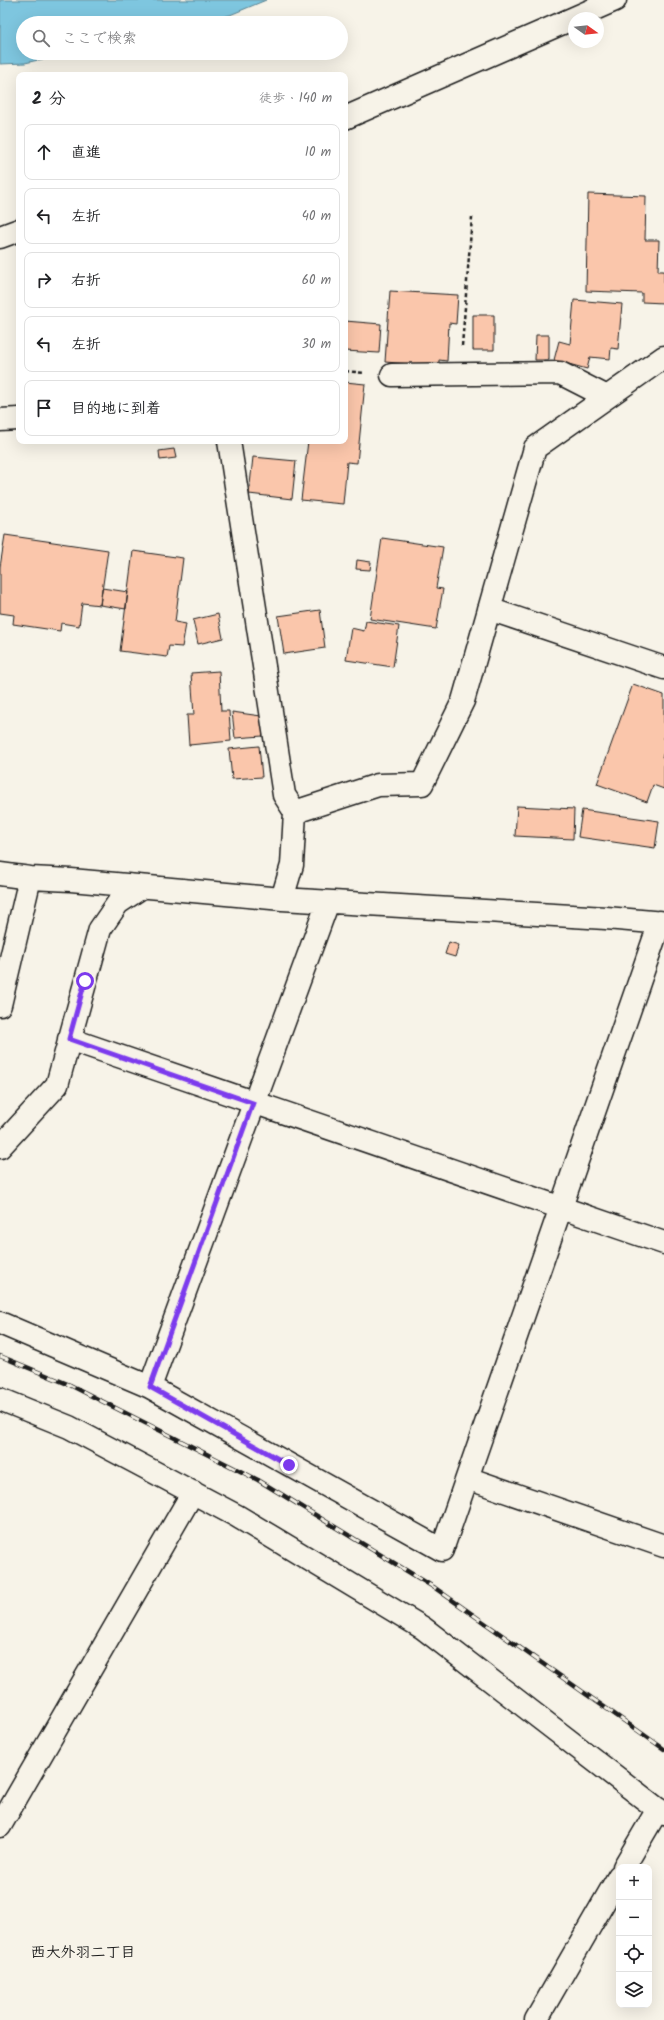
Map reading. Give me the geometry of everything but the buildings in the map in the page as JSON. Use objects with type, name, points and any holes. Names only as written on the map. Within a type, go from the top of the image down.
[{"type":"street","points":[[587,12],[614,0]]},
{"type":"street","points":[[348,117],[568,21]]},
{"type":"street","points":[[0,237],[16,231]]},
{"type":"street","points":[[295,812],[378,785],[422,784],[463,701],[535,448],[664,357]]},
{"type":"street","points":[[392,375],[560,373],[607,397]]},
{"type":"street","points":[[0,420],[16,419]]},
{"type":"street","points":[[229,444],[284,795],[295,812],[292,865],[282,899]]},
{"type":"street","points":[[488,609],[664,668]]},
{"type":"street","points":[[0,874],[30,878],[70,880],[282,899],[662,923],[560,1208],[442,1550],[150,1387],[0,1323]]},
{"type":"street","points":[[0,1005],[30,878]]},
{"type":"street","points":[[0,1147],[57,1085],[100,929],[118,903],[142,887]]},
{"type":"street","points":[[150,1387],[328,902]]},
{"type":"street","points":[[69,1039],[664,1243]]},
{"type":"street","points":[[0,1399],[69,1427],[193,1492],[237,1516],[423,1628],[661,1812],[626,1864]]},
{"type":"street","points":[[467,1478],[664,1546]]},
{"type":"street","points":[[0,1826],[6,1804],[193,1492]]},
{"type":"street","points":[[536,2020],[616,1881]]},
{"type":"path","points":[[460,374],[472,217]]},
{"type":"water","points":[[0,0],[266,0],[226,16],[16,16],[16,60],[38,60],[25,63],[0,64]]},
{"type":"railway","points":[[0,1356],[70,1385],[258,1480],[435,1588],[664,1749]]},
{"type":"district","name":"西大外羽二丁目","points":[[83,1952]]},
{"type":"route","points":[[85,981],[69,1039],[253,1103],[150,1387],[289,1465]]}]
